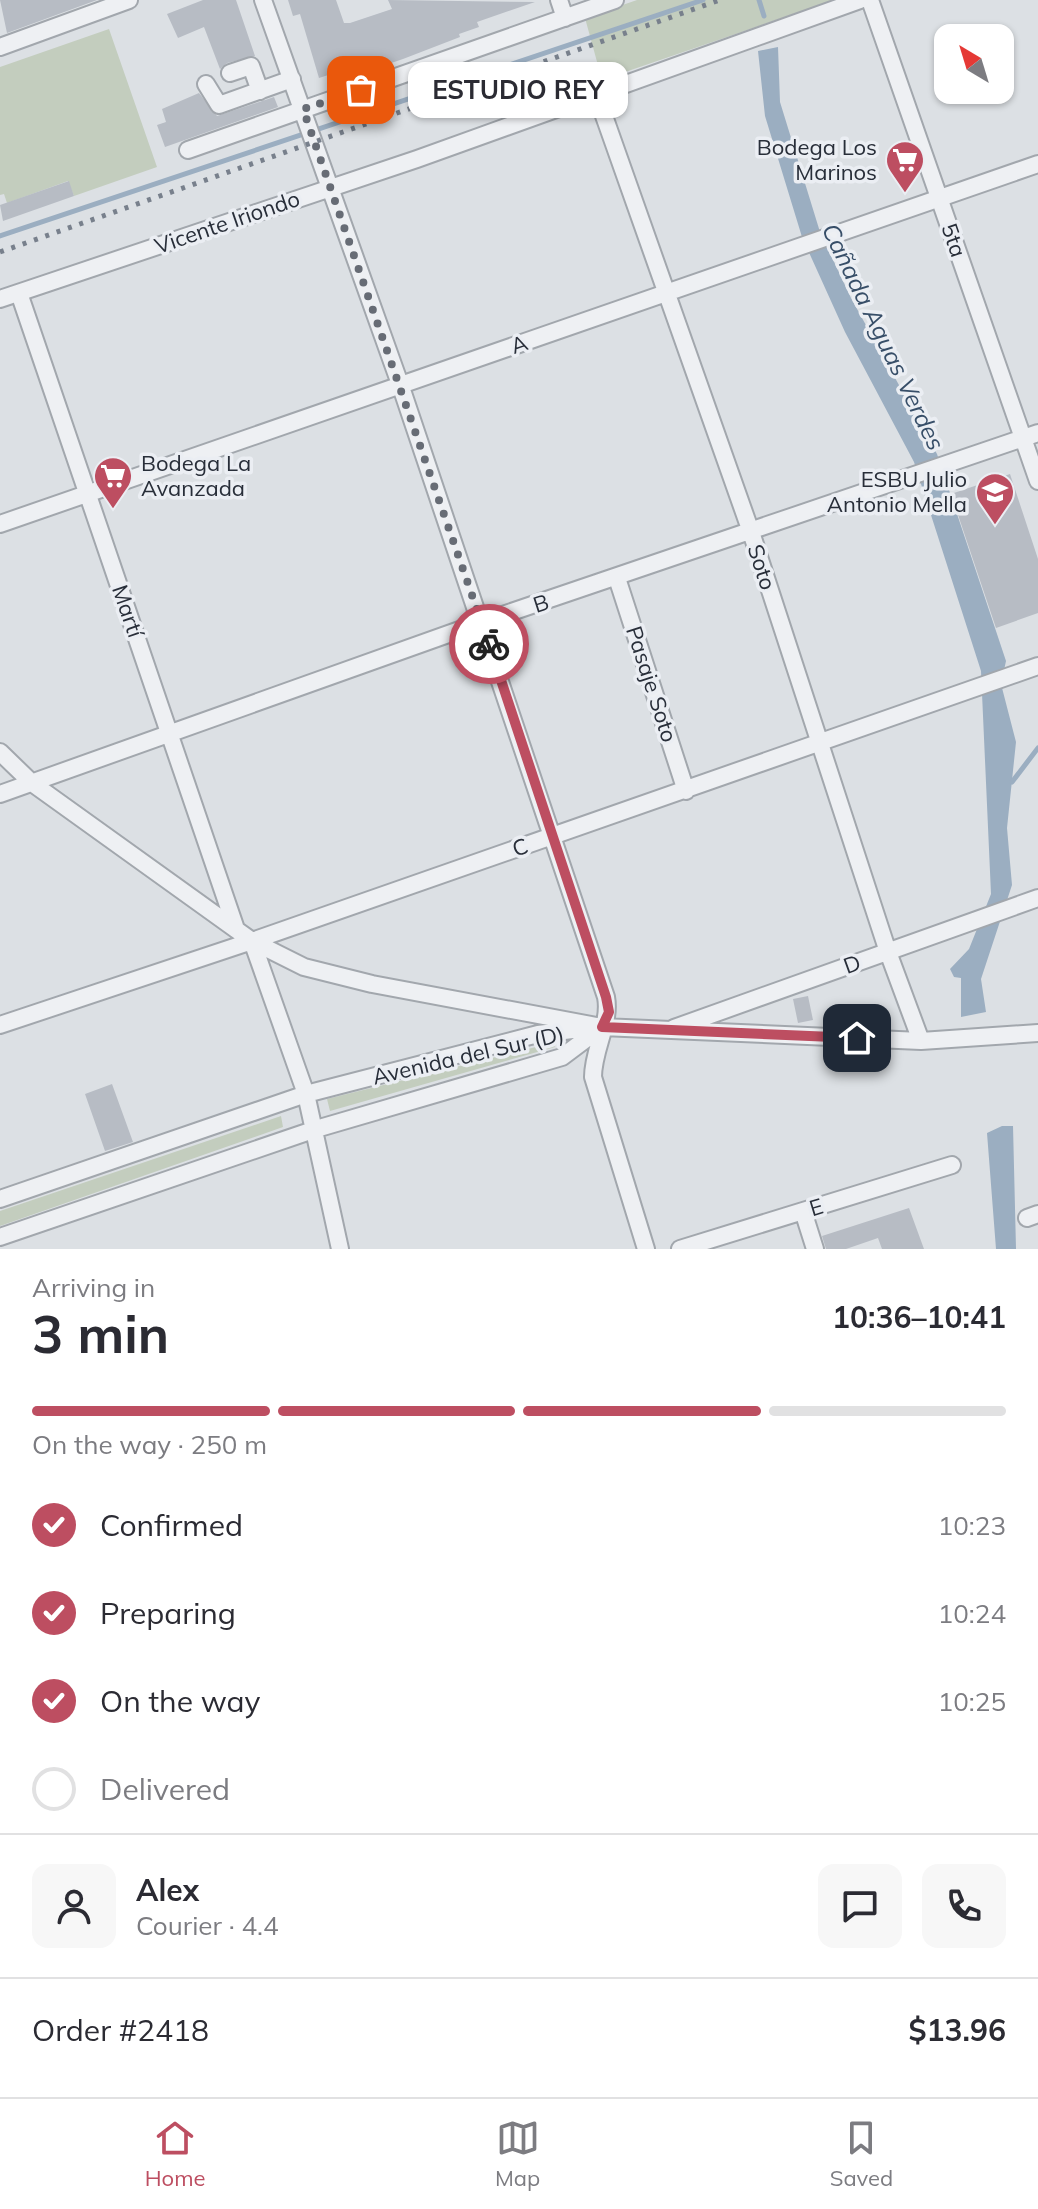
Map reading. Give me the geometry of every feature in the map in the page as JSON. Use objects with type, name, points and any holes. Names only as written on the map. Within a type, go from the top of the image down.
[{"type":"street","points":[[0,47],[129,0]]},
{"type":"street","points":[[263,0],[482,622],[606,997],[609,1012],[593,1059],[593,1077],[646,1249]]},
{"type":"street","points":[[559,0],[565,18]]},
{"type":"street","points":[[188,150],[305,114],[615,0]]},
{"type":"street","name":"Vicente Iriondo","points":[[0,299],[597,96],[860,0]]},
{"type":"street","name":"5ta","points":[[870,0],[939,198],[1030,436],[1038,481]]},
{"type":"street","points":[[230,73],[251,66],[260,91]]},
{"type":"street","points":[[206,84],[219,105],[292,79]]},
{"type":"street","name":"Soto","points":[[597,96],[751,532],[888,952],[921,1041]]},
{"type":"street","name":"A","points":[[0,524],[400,384],[845,234],[1038,164]]},
{"type":"street","name":"Martí","points":[[19,293],[236,929]]},
{"type":"street","name":"B","points":[[0,794],[482,622],[1030,436]]},
{"type":"street","name":"Pasaje Soto","points":[[617,578],[686,791]]},
{"type":"street","name":"C","points":[[0,1025],[686,791],[1038,666]]},
{"type":"street","points":[[0,752],[32,783],[252,941],[304,967],[372,984],[602,1027],[921,1041],[1038,1033]]},
{"type":"street","name":"D","points":[[667,1031],[1038,898]]},
{"type":"street","points":[[252,941],[306,1094],[340,1249]]},
{"type":"street","points":[[534,1014],[543,1026],[538,1034]]},
{"type":"street","name":"Avenida del Sur (D)","points":[[0,1199],[306,1094],[538,1034],[602,1027]]},
{"type":"street","name":"Avenida del Sur (D)","points":[[0,1237],[316,1129],[562,1057],[602,1027]]},
{"type":"street","points":[[562,1057],[578,1059],[593,1077]]},
{"type":"street","name":"E","points":[[680,1249],[952,1165]]},
{"type":"street","points":[[803,1211],[815,1249]]},
{"type":"green space","points":[[637,0],[834,0],[602,80],[585,18]]},
{"type":"green space","points":[[109,29],[157,167],[74,196],[68,181],[7,203],[4,194],[0,195],[0,67]]},
{"type":"green space","points":[[552,1043],[555,1047],[330,1111],[327,1099]]},
{"type":"green space","points":[[281,1116],[283,1127],[0,1226],[0,1211]]},
{"type":"water","points":[[778,47],[780,102],[820,232],[851,298],[937,454],[1006,661],[1001,684],[1016,742],[1007,828],[1012,885],[981,979],[986,1012],[961,1017],[961,978],[954,977],[950,969],[969,949],[991,894],[981,671],[914,462],[845,332],[802,237],[765,116],[758,51]]},
{"type":"water","points":[[1002,1126],[1013,1126],[1016,1249],[996,1249],[987,1133]]},
{"type":"building","points":[[0,0],[97,0],[7,33]]},
{"type":"building","points":[[203,0],[236,0],[255,56],[227,63],[220,69],[204,27],[178,38],[167,14]]},
{"type":"building","points":[[288,0],[336,0],[344,23],[392,9],[388,0],[535,2],[477,22],[479,27],[459,34],[460,37],[403,59],[353,76],[350,68],[319,78],[300,14],[293,16]]},
{"type":"building","points":[[199,93],[217,116],[274,97],[278,107],[165,147],[157,125],[166,122],[162,109]]},
{"type":"building","points":[[69,181],[74,196],[3,221],[0,205]]},
{"type":"building","name":"ESBU Julio Antonio Mella","points":[[1010,474],[1038,559],[1038,613],[996,628],[951,494]]},
{"type":"building","points":[[808,996],[813,1020],[798,1023],[793,999]]},
{"type":"building","points":[[112,1084],[133,1142],[105,1151],[85,1094]]},
{"type":"building","points":[[909,1208],[924,1249],[882,1249],[878,1238],[846,1249],[826,1249],[822,1236]]},
{"type":"waterway","points":[[0,236],[703,0]]},
{"type":"waterway","name":"Cañada Aguas Verdes","points":[[759,0],[764,16]]},
{"type":"waterway","points":[[1012,782],[1038,748]]},
{"type":"railway","points":[[0,252],[720,0]]},
{"type":"way so far","points":[[361,90],[303,109],[489,644]]},
{"type":"place","name":"ESTUDIO REY","points":[[361,90]]},
{"type":"place","name":"Bodega Los Marinos","points":[[905,194]]},
{"type":"place","name":"Bodega La Avanzada","points":[[113,510]]},
{"type":"place","name":"ESBU Julio Antonio Mella","points":[[995,526]]},
{"type":"route","points":[[489,644],[606,997],[609,1012],[602,1027],[857,1038]]}]
